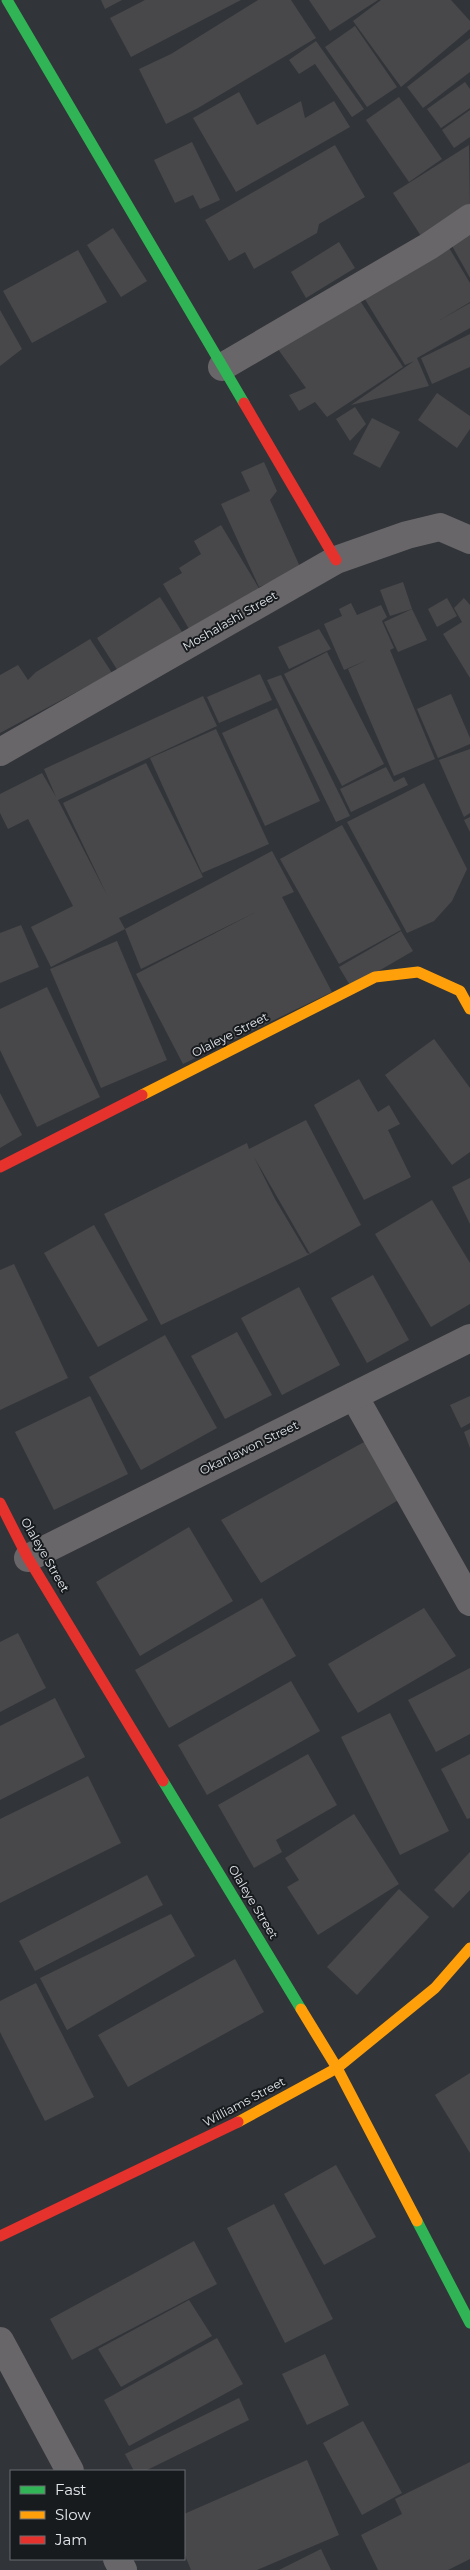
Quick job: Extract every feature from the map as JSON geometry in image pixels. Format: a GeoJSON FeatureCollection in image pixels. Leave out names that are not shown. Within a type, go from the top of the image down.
{"type":"FeatureCollection","features":[{"type":"Feature","properties":{"kind":"street"},"geometry":{"type":"LineString","coordinates":[[6,8],[336,560]]}},
{"type":"Feature","properties":{"kind":"street"},"geometry":{"type":"LineString","coordinates":[[222,367],[429,246],[470,218]]}},
{"type":"Feature","properties":{"kind":"street","name":"Moshalashi Street"},"geometry":{"type":"LineString","coordinates":[[0,752],[336,560],[407,535],[440,527],[470,540]]}},
{"type":"Feature","properties":{"kind":"street","name":"Olaleye Street"},"geometry":{"type":"LineString","coordinates":[[0,1167],[375,977],[418,972],[460,991],[470,1009]]}},
{"type":"Feature","properties":{"kind":"street","name":"Okanlawon Street"},"geometry":{"type":"LineString","coordinates":[[28,1558],[470,1338]]}},
{"type":"Feature","properties":{"kind":"street"},"geometry":{"type":"LineString","coordinates":[[354,1396],[470,1602]]}},
{"type":"Feature","properties":{"kind":"street","name":"Olaleye Street"},"geometry":{"type":"LineString","coordinates":[[0,1503],[28,1558],[337,2068],[470,2323]]}},
{"type":"Feature","properties":{"kind":"street","name":"Williams Street"},"geometry":{"type":"LineString","coordinates":[[0,2236],[250,2117],[337,2068],[435,1988],[470,1948]]}},
{"type":"Feature","properties":{"kind":"street"},"geometry":{"type":"LineString","coordinates":[[0,2341],[69,2470]]}},
{"type":"Feature","properties":{"kind":"building"},"geometry":{"type":"Polygon","coordinates":[[[101,0],[122,0],[105,9],[101,0]]]}},
{"type":"Feature","properties":{"kind":"building"},"geometry":{"type":"Polygon","coordinates":[[[145,0],[241,0],[131,57],[110,18],[145,0]]]}},
{"type":"Feature","properties":{"kind":"building"},"geometry":{"type":"Polygon","coordinates":[[[258,0],[291,0],[316,38],[198,108],[166,124],[139,69],[171,54],[258,0]]]}},
{"type":"Feature","properties":{"kind":"building"},"geometry":{"type":"Polygon","coordinates":[[[309,0],[378,0],[330,31],[309,0]]]}},
{"type":"Feature","properties":{"kind":"building"},"geometry":{"type":"Polygon","coordinates":[[[381,0],[451,0],[470,21],[470,29],[401,87],[353,21],[381,0]]]}},
{"type":"Feature","properties":{"kind":"building"},"geometry":{"type":"Polygon","coordinates":[[[355,26],[397,87],[367,107],[325,47],[355,26]]]}},
{"type":"Feature","properties":{"kind":"building"},"geometry":{"type":"Polygon","coordinates":[[[470,38],[470,72],[423,108],[407,87],[470,38]]]}},
{"type":"Feature","properties":{"kind":"building"},"geometry":{"type":"Polygon","coordinates":[[[316,41],[364,109],[352,117],[315,64],[299,74],[289,60],[316,41]]]}},
{"type":"Feature","properties":{"kind":"building"},"geometry":{"type":"Polygon","coordinates":[[[465,82],[470,89],[470,108],[441,128],[427,109],[465,82]]]}},
{"type":"Feature","properties":{"kind":"building"},"geometry":{"type":"Polygon","coordinates":[[[239,92],[257,125],[301,101],[305,118],[334,101],[350,127],[236,192],[193,118],[239,92]]]}},
{"type":"Feature","properties":{"kind":"building"},"geometry":{"type":"Polygon","coordinates":[[[399,97],[442,159],[409,182],[366,120],[399,97]]]}},
{"type":"Feature","properties":{"kind":"building"},"geometry":{"type":"Polygon","coordinates":[[[470,110],[470,137],[454,148],[442,130],[470,110]]]}},
{"type":"Feature","properties":{"kind":"building"},"geometry":{"type":"Polygon","coordinates":[[[192,142],[220,200],[200,209],[193,195],[175,203],[154,160],[192,142]]]}},
{"type":"Feature","properties":{"kind":"building"},"geometry":{"type":"Polygon","coordinates":[[[335,145],[365,197],[319,224],[317,233],[254,269],[245,252],[229,261],[205,220],[335,145]]]}},
{"type":"Feature","properties":{"kind":"building"},"geometry":{"type":"Polygon","coordinates":[[[469,145],[470,205],[421,236],[393,193],[469,145]]]}},
{"type":"Feature","properties":{"kind":"building"},"geometry":{"type":"Polygon","coordinates":[[[113,228],[147,281],[121,297],[87,245],[113,228]]]}},
{"type":"Feature","properties":{"kind":"building"},"geometry":{"type":"Polygon","coordinates":[[[470,234],[470,278],[451,244],[470,234]]]}},
{"type":"Feature","properties":{"kind":"building"},"geometry":{"type":"Polygon","coordinates":[[[339,242],[355,268],[306,298],[291,272],[339,242]]]}},
{"type":"Feature","properties":{"kind":"building"},"geometry":{"type":"Polygon","coordinates":[[[448,246],[470,283],[470,302],[440,320],[470,303],[470,328],[417,358],[429,386],[351,405],[414,361],[405,365],[363,296],[448,246]]]}},
{"type":"Feature","properties":{"kind":"building"},"geometry":{"type":"Polygon","coordinates":[[[78,250],[107,302],[32,343],[3,291],[78,250]]]}},
{"type":"Feature","properties":{"kind":"building"},"geometry":{"type":"Polygon","coordinates":[[[357,296],[403,367],[327,417],[315,402],[299,411],[289,395],[306,388],[275,345],[357,296]]]}},
{"type":"Feature","properties":{"kind":"building"},"geometry":{"type":"Polygon","coordinates":[[[0,310],[22,349],[0,366],[0,310]]]}},
{"type":"Feature","properties":{"kind":"building"},"geometry":{"type":"Polygon","coordinates":[[[470,334],[470,367],[432,384],[421,358],[470,334]]]}},
{"type":"Feature","properties":{"kind":"building"},"geometry":{"type":"Polygon","coordinates":[[[437,393],[470,416],[470,429],[457,448],[418,420],[437,393]]]}},
{"type":"Feature","properties":{"kind":"building"},"geometry":{"type":"Polygon","coordinates":[[[355,407],[366,424],[350,441],[336,419],[355,407]]]}},
{"type":"Feature","properties":{"kind":"building"},"geometry":{"type":"Polygon","coordinates":[[[372,418],[400,432],[380,468],[353,454],[372,418]]]}},
{"type":"Feature","properties":{"kind":"building"},"geometry":{"type":"Polygon","coordinates":[[[264,462],[277,491],[270,500],[301,569],[259,587],[221,504],[250,491],[241,472],[264,462]]]}},
{"type":"Feature","properties":{"kind":"building"},"geometry":{"type":"Polygon","coordinates":[[[221,525],[263,595],[193,636],[163,584],[182,573],[179,568],[201,554],[194,541],[221,525]]]}},
{"type":"Feature","properties":{"kind":"building"},"geometry":{"type":"Polygon","coordinates":[[[403,582],[412,609],[390,616],[380,590],[403,582]]]}},
{"type":"Feature","properties":{"kind":"building"},"geometry":{"type":"Polygon","coordinates":[[[160,597],[184,635],[118,671],[97,638],[160,597]]]}},
{"type":"Feature","properties":{"kind":"building"},"geometry":{"type":"Polygon","coordinates":[[[447,598],[457,616],[437,627],[428,609],[447,598]]]}},
{"type":"Feature","properties":{"kind":"building"},"geometry":{"type":"Polygon","coordinates":[[[464,598],[470,605],[470,678],[443,634],[462,622],[454,608],[464,598]]]}},
{"type":"Feature","properties":{"kind":"building"},"geometry":{"type":"Polygon","coordinates":[[[351,603],[357,615],[381,605],[387,617],[382,621],[394,648],[390,650],[435,759],[394,776],[348,669],[367,660],[344,670],[324,624],[342,616],[339,609],[351,603]]]}},
{"type":"Feature","properties":{"kind":"building"},"geometry":{"type":"Polygon","coordinates":[[[412,609],[427,640],[398,652],[384,622],[412,609]]]}},
{"type":"Feature","properties":{"kind":"building"},"geometry":{"type":"Polygon","coordinates":[[[319,629],[331,649],[289,669],[278,647],[319,629]]]}},
{"type":"Feature","properties":{"kind":"building"},"geometry":{"type":"Polygon","coordinates":[[[90,639],[112,673],[0,733],[0,675],[18,665],[28,680],[36,672],[90,639]]]}},
{"type":"Feature","properties":{"kind":"building"},"geometry":{"type":"Polygon","coordinates":[[[327,652],[384,764],[342,786],[284,674],[327,652]]]}},
{"type":"Feature","properties":{"kind":"building"},"geometry":{"type":"Polygon","coordinates":[[[260,674],[272,700],[219,723],[207,697],[260,674]]]}},
{"type":"Feature","properties":{"kind":"building"},"geometry":{"type":"Polygon","coordinates":[[[281,675],[350,816],[336,822],[267,680],[281,675]]]}},
{"type":"Feature","properties":{"kind":"building"},"geometry":{"type":"Polygon","coordinates":[[[451,694],[470,738],[470,744],[438,758],[417,709],[451,694]]]}},
{"type":"Feature","properties":{"kind":"building"},"geometry":{"type":"Polygon","coordinates":[[[203,696],[217,726],[58,800],[107,895],[63,803],[146,763],[203,877],[119,918],[125,929],[51,967],[31,927],[73,906],[28,819],[8,829],[0,813],[0,794],[42,773],[56,797],[44,769],[203,696]]]}},
{"type":"Feature","properties":{"kind":"building"},"geometry":{"type":"Polygon","coordinates":[[[277,708],[320,801],[265,826],[222,733],[277,708]]]}},
{"type":"Feature","properties":{"kind":"building"},"geometry":{"type":"Polygon","coordinates":[[[216,729],[269,844],[202,873],[150,758],[216,729]]]}},
{"type":"Feature","properties":{"kind":"building"},"geometry":{"type":"Polygon","coordinates":[[[470,749],[470,813],[464,817],[439,760],[470,749]]]}},
{"type":"Feature","properties":{"kind":"building"},"geometry":{"type":"Polygon","coordinates":[[[386,767],[394,782],[404,777],[408,785],[351,812],[340,789],[386,767]]]}},
{"type":"Feature","properties":{"kind":"building"},"geometry":{"type":"Polygon","coordinates":[[[424,783],[467,869],[452,901],[434,921],[407,933],[347,822],[424,783]]]}},
{"type":"Feature","properties":{"kind":"building"},"geometry":{"type":"Polygon","coordinates":[[[470,817],[470,832],[464,820],[470,817]]]}},
{"type":"Feature","properties":{"kind":"building"},"geometry":{"type":"Polygon","coordinates":[[[342,825],[401,930],[339,964],[280,859],[342,825]]]}},
{"type":"Feature","properties":{"kind":"building"},"geometry":{"type":"Polygon","coordinates":[[[272,851],[294,892],[282,897],[332,992],[183,1064],[136,974],[258,911],[141,969],[125,929],[272,851]]]}},
{"type":"Feature","properties":{"kind":"building"},"geometry":{"type":"Polygon","coordinates":[[[21,925],[39,967],[0,983],[0,933],[21,925]]]}},
{"type":"Feature","properties":{"kind":"building"},"geometry":{"type":"Polygon","coordinates":[[[401,931],[413,951],[351,987],[339,967],[401,931]]]}},
{"type":"Feature","properties":{"kind":"building"},"geometry":{"type":"Polygon","coordinates":[[[117,941],[167,1060],[101,1088],[50,969],[117,941]]]}},
{"type":"Feature","properties":{"kind":"building"},"geometry":{"type":"Polygon","coordinates":[[[47,987],[100,1097],[37,1127],[0,1050],[0,1009],[47,987]]]}},
{"type":"Feature","properties":{"kind":"building"},"geometry":{"type":"Polygon","coordinates":[[[434,1039],[470,1088],[470,1152],[452,1165],[385,1075],[434,1039]]]}},
{"type":"Feature","properties":{"kind":"building"},"geometry":{"type":"Polygon","coordinates":[[[359,1079],[378,1112],[389,1105],[400,1124],[388,1130],[411,1177],[364,1200],[314,1105],[359,1079]]]}},
{"type":"Feature","properties":{"kind":"building"},"geometry":{"type":"Polygon","coordinates":[[[0,1093],[22,1135],[0,1148],[0,1093]]]}},
{"type":"Feature","properties":{"kind":"building"},"geometry":{"type":"Polygon","coordinates":[[[306,1120],[361,1225],[310,1254],[161,1325],[104,1214],[247,1143],[249,1149],[306,1120]],[[254,1157],[275,1199],[307,1253],[310,1254],[254,1157]]]}},
{"type":"Feature","properties":{"kind":"building"},"geometry":{"type":"Polygon","coordinates":[[[470,1178],[470,1224],[452,1187],[470,1178]]]}},
{"type":"Feature","properties":{"kind":"building"},"geometry":{"type":"Polygon","coordinates":[[[432,1200],[470,1263],[470,1304],[431,1327],[375,1234],[432,1200]]]}},
{"type":"Feature","properties":{"kind":"building"},"geometry":{"type":"Polygon","coordinates":[[[94,1225],[148,1320],[98,1347],[44,1253],[94,1225]]]}},
{"type":"Feature","properties":{"kind":"building"},"geometry":{"type":"Polygon","coordinates":[[[14,1264],[68,1378],[0,1410],[0,1270],[14,1264]]]}},
{"type":"Feature","properties":{"kind":"building"},"geometry":{"type":"Polygon","coordinates":[[[373,1275],[409,1340],[367,1363],[331,1298],[373,1275]]]}},
{"type":"Feature","properties":{"kind":"building"},"geometry":{"type":"Polygon","coordinates":[[[299,1287],[340,1365],[282,1395],[241,1318],[299,1287]]]}},
{"type":"Feature","properties":{"kind":"building"},"geometry":{"type":"Polygon","coordinates":[[[237,1332],[272,1395],[225,1419],[191,1356],[237,1332]]]}},
{"type":"Feature","properties":{"kind":"building"},"geometry":{"type":"Polygon","coordinates":[[[165,1335],[217,1428],[141,1470],[89,1377],[165,1335]]]}},
{"type":"Feature","properties":{"kind":"building"},"geometry":{"type":"Polygon","coordinates":[[[90,1396],[128,1474],[54,1510],[15,1432],[90,1396]]]}},
{"type":"Feature","properties":{"kind":"building"},"geometry":{"type":"Polygon","coordinates":[[[470,1396],[470,1423],[461,1428],[450,1405],[470,1396]]]}},
{"type":"Feature","properties":{"kind":"building"},"geometry":{"type":"Polygon","coordinates":[[[470,1429],[470,1448],[464,1432],[470,1429]]]}},
{"type":"Feature","properties":{"kind":"building"},"geometry":{"type":"Polygon","coordinates":[[[366,1441],[400,1499],[261,1583],[221,1520],[366,1441]]]}},
{"type":"Feature","properties":{"kind":"building"},"geometry":{"type":"Polygon","coordinates":[[[189,1527],[233,1601],[140,1656],[96,1582],[189,1527]]]}},
{"type":"Feature","properties":{"kind":"building"},"geometry":{"type":"Polygon","coordinates":[[[262,1598],[296,1656],[169,1728],[135,1670],[262,1598]]]}},
{"type":"Feature","properties":{"kind":"building"},"geometry":{"type":"Polygon","coordinates":[[[424,1608],[456,1656],[358,1713],[328,1664],[424,1608]]]}},
{"type":"Feature","properties":{"kind":"building"},"geometry":{"type":"Polygon","coordinates":[[[18,1633],[46,1688],[0,1712],[0,1642],[18,1633]]]}},
{"type":"Feature","properties":{"kind":"building"},"geometry":{"type":"Polygon","coordinates":[[[470,1668],[470,1734],[436,1752],[408,1700],[470,1668]]]}},
{"type":"Feature","properties":{"kind":"building"},"geometry":{"type":"Polygon","coordinates":[[[291,1681],[320,1731],[207,1795],[178,1745],[291,1681]]]}},
{"type":"Feature","properties":{"kind":"building"},"geometry":{"type":"Polygon","coordinates":[[[55,1698],[85,1757],[0,1800],[0,1726],[55,1698]]]}},
{"type":"Feature","properties":{"kind":"building"},"geometry":{"type":"Polygon","coordinates":[[[390,1713],[449,1831],[400,1855],[341,1737],[390,1713]]]}},
{"type":"Feature","properties":{"kind":"building"},"geometry":{"type":"Polygon","coordinates":[[[308,1754],[337,1805],[276,1840],[282,1852],[254,1868],[218,1805],[308,1754]]]}},
{"type":"Feature","properties":{"kind":"building"},"geometry":{"type":"Polygon","coordinates":[[[470,1754],[470,1818],[467,1819],[441,1769],[470,1754]]]}},
{"type":"Feature","properties":{"kind":"building"},"geometry":{"type":"Polygon","coordinates":[[[88,1776],[121,1843],[0,1903],[0,1819],[88,1776]]]}},
{"type":"Feature","properties":{"kind":"building"},"geometry":{"type":"Polygon","coordinates":[[[354,1814],[399,1884],[318,1935],[287,1887],[299,1880],[285,1858],[354,1814]]]}},
{"type":"Feature","properties":{"kind":"building"},"geometry":{"type":"Polygon","coordinates":[[[470,1852],[470,1890],[453,1908],[434,1890],[470,1852]]]}},
{"type":"Feature","properties":{"kind":"building"},"geometry":{"type":"Polygon","coordinates":[[[147,1875],[163,1905],[35,1971],[19,1941],[147,1875]]]}},
{"type":"Feature","properties":{"kind":"building"},"geometry":{"type":"Polygon","coordinates":[[[399,1889],[429,1917],[357,1995],[327,1967],[399,1889]]]}},
{"type":"Feature","properties":{"kind":"building"},"geometry":{"type":"Polygon","coordinates":[[[171,1914],[195,1956],[67,2030],[40,1978],[171,1914]]]}},
{"type":"Feature","properties":{"kind":"building"},"geometry":{"type":"Polygon","coordinates":[[[235,1959],[264,2012],[128,2087],[98,2035],[235,1959]]]}},
{"type":"Feature","properties":{"kind":"building"},"geometry":{"type":"Polygon","coordinates":[[[36,1983],[94,2097],[45,2121],[0,2032],[0,2001],[36,1983]]]}},
{"type":"Feature","properties":{"kind":"building"},"geometry":{"type":"Polygon","coordinates":[[[470,2073],[470,2153],[435,2095],[470,2073]]]}},
{"type":"Feature","properties":{"kind":"building"},"geometry":{"type":"Polygon","coordinates":[[[336,2165],[376,2237],[324,2265],[284,2194],[336,2165]]]}},
{"type":"Feature","properties":{"kind":"building"},"geometry":{"type":"Polygon","coordinates":[[[274,2204],[333,2319],[285,2343],[227,2228],[274,2204]]]}},
{"type":"Feature","properties":{"kind":"building"},"geometry":{"type":"Polygon","coordinates":[[[194,2241],[217,2284],[72,2360],[50,2319],[194,2241]]]}},
{"type":"Feature","properties":{"kind":"building"},"geometry":{"type":"Polygon","coordinates":[[[189,2300],[212,2336],[121,2387],[98,2349],[189,2300]]]}},
{"type":"Feature","properties":{"kind":"building"},"geometry":{"type":"Polygon","coordinates":[[[217,2338],[243,2384],[129,2446],[104,2400],[217,2338]]]}},
{"type":"Feature","properties":{"kind":"building"},"geometry":{"type":"Polygon","coordinates":[[[325,2354],[349,2405],[307,2425],[282,2374],[325,2354]]]}},
{"type":"Feature","properties":{"kind":"building"},"geometry":{"type":"Polygon","coordinates":[[[239,2398],[249,2420],[147,2470],[133,2470],[125,2454],[239,2398]]]}},
{"type":"Feature","properties":{"kind":"building"},"geometry":{"type":"Polygon","coordinates":[[[363,2421],[402,2493],[362,2515],[323,2443],[363,2421]]]}},
{"type":"Feature","properties":{"kind":"building"},"geometry":{"type":"Polygon","coordinates":[[[307,2460],[339,2535],[257,2570],[191,2570],[185,2555],[185,2514],[307,2460]]]}},
{"type":"Feature","properties":{"kind":"building"},"geometry":{"type":"Polygon","coordinates":[[[470,2462],[470,2559],[448,2570],[378,2570],[361,2535],[402,2514],[395,2499],[470,2462]]]}},
{"type":"Feature","properties":{"kind":"building"},"geometry":{"type":"Polygon","coordinates":[[[321,2549],[331,2570],[279,2570],[321,2549]]]}},
{"type":"Feature","properties":{"kind":"traffic: fast"},"geometry":{"type":"LineString","coordinates":[[7,0],[244,403]]}},
{"type":"Feature","properties":{"kind":"traffic: fast"},"geometry":{"type":"LineString","coordinates":[[163,1781],[301,2009]]}},
{"type":"Feature","properties":{"kind":"traffic: fast"},"geometry":{"type":"LineString","coordinates":[[417,2221],[470,2323]]}},
{"type":"Feature","properties":{"kind":"traffic: slow"},"geometry":{"type":"LineString","coordinates":[[142,1095],[375,977],[418,972],[460,991],[470,1009]]}},
{"type":"Feature","properties":{"kind":"traffic: slow"},"geometry":{"type":"LineString","coordinates":[[238,2122],[337,2068],[435,1988],[470,1948]]}},
{"type":"Feature","properties":{"kind":"traffic: slow"},"geometry":{"type":"LineString","coordinates":[[301,2009],[337,2068],[417,2221]]}},
{"type":"Feature","properties":{"kind":"traffic: jam"},"geometry":{"type":"LineString","coordinates":[[244,403],[336,560]]}},
{"type":"Feature","properties":{"kind":"traffic: jam"},"geometry":{"type":"LineString","coordinates":[[0,1167],[142,1095]]}},
{"type":"Feature","properties":{"kind":"traffic: jam"},"geometry":{"type":"LineString","coordinates":[[0,1503],[28,1558],[163,1781]]}},
{"type":"Feature","properties":{"kind":"traffic: jam"},"geometry":{"type":"LineString","coordinates":[[0,2236],[238,2122]]}}]}
